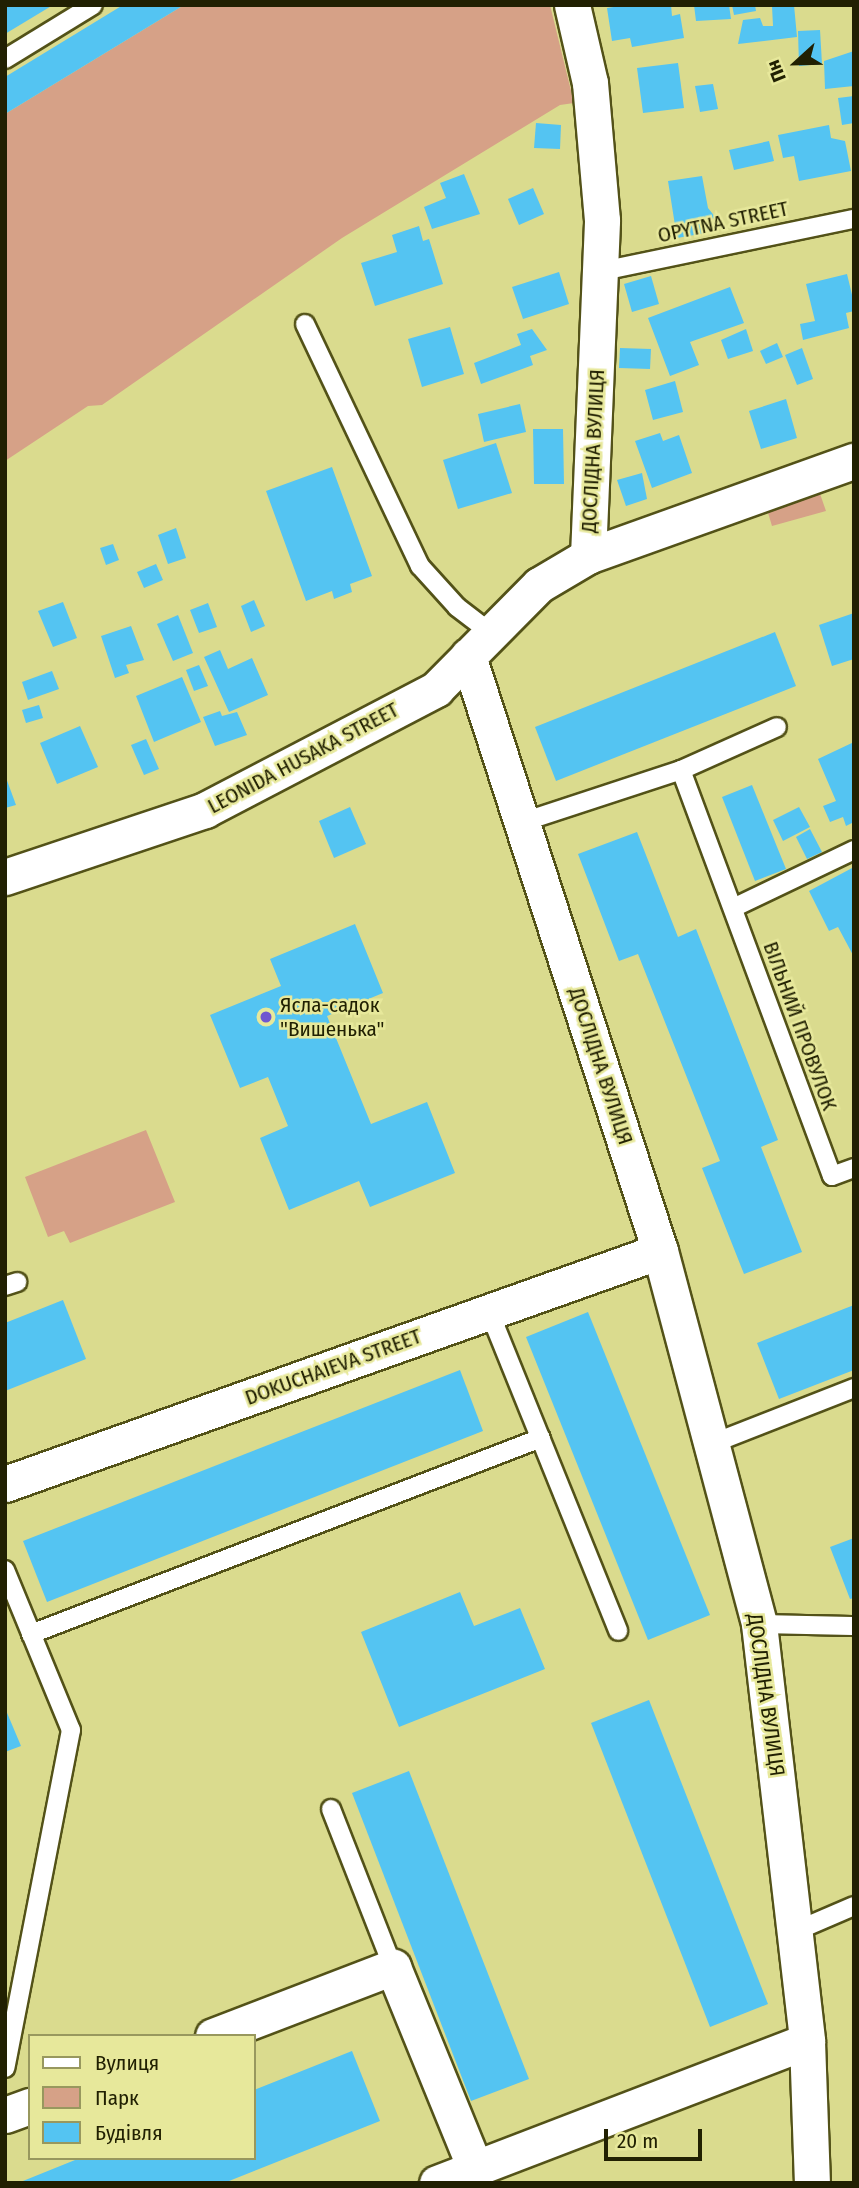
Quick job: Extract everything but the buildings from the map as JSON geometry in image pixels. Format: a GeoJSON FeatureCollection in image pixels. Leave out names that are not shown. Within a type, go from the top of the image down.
{"type":"FeatureCollection","features":[{"type":"Feature","properties":{"kind":"street","name":"ДОСЛІДНА ВУЛИЦЯ"},"geometry":{"type":"LineString","coordinates":[[572,5],[599,163],[603,271],[588,556],[539,584],[480,644],[523,822],[660,1251],[759,1624],[807,2041],[812,2183]]}},
{"type":"Feature","properties":{"kind":"street"},"geometry":{"type":"LineString","coordinates":[[588,556],[854,461]]}},
{"type":"Feature","properties":{"kind":"street","name":"LEONIDA HUSAKA STREET"},"geometry":{"type":"LineString","coordinates":[[5,877],[227,800],[436,689],[480,644]]}},
{"type":"Feature","properties":{"kind":"street","name":"DOKUCHAIEVA STREET"},"geometry":{"type":"LineString","coordinates":[[5,1484],[660,1251]]}},
{"type":"Feature","properties":{"kind":"street"},"geometry":{"type":"LineString","coordinates":[[218,2034],[393,1967],[475,2168]]}},
{"type":"Feature","properties":{"kind":"street"},"geometry":{"type":"LineString","coordinates":[[437,2183],[807,2041]]}},
{"type":"Feature","properties":{"kind":"street"},"geometry":{"type":"LineString","coordinates":[[5,2115],[28,2107]]}},
{"type":"Feature","properties":{"kind":"lane"},"geometry":{"type":"LineString","coordinates":[[5,59],[93,5]]}},
{"type":"Feature","properties":{"kind":"lane","name":"OPYTNA STREET"},"geometry":{"type":"LineString","coordinates":[[603,271],[854,219]]}},
{"type":"Feature","properties":{"kind":"lane"},"geometry":{"type":"LineString","coordinates":[[306,324],[413,555],[457,607],[480,644]]}},
{"type":"Feature","properties":{"kind":"lane"},"geometry":{"type":"LineString","coordinates":[[523,822],[681,770],[777,727]]}},
{"type":"Feature","properties":{"kind":"lane","name":"ВІЛЬНИЙ ПРОВУЛОК"},"geometry":{"type":"LineString","coordinates":[[681,770],[832,1176],[854,1168]]}},
{"type":"Feature","properties":{"kind":"lane"},"geometry":{"type":"LineString","coordinates":[[733,908],[854,850]]}},
{"type":"Feature","properties":{"kind":"lane"},"geometry":{"type":"LineString","coordinates":[[489,1311],[618,1631]]}},
{"type":"Feature","properties":{"kind":"lane"},"geometry":{"type":"LineString","coordinates":[[711,1444],[854,1388]]}},
{"type":"Feature","properties":{"kind":"lane"},"geometry":{"type":"LineString","coordinates":[[32,1634],[541,1438]]}},
{"type":"Feature","properties":{"kind":"lane"},"geometry":{"type":"LineString","coordinates":[[5,1570],[71,1730],[5,2067]]}},
{"type":"Feature","properties":{"kind":"lane"},"geometry":{"type":"LineString","coordinates":[[759,1624],[854,1626]]}},
{"type":"Feature","properties":{"kind":"lane"},"geometry":{"type":"LineString","coordinates":[[331,1809],[393,1967]]}},
{"type":"Feature","properties":{"kind":"lane"},"geometry":{"type":"LineString","coordinates":[[796,1931],[854,1906]]}},
{"type":"Feature","properties":{"kind":"green space"},"geometry":{"type":"Polygon","coordinates":[[[184,5],[550,5],[574,103],[560,105],[342,238],[102,405],[88,406],[5,461],[5,114],[184,5]]]}},
{"type":"Feature","properties":{"kind":"green space"},"geometry":{"type":"Polygon","coordinates":[[[818,488],[826,511],[772,526],[766,506],[818,488]]]}},
{"type":"Feature","properties":{"kind":"green space"},"geometry":{"type":"Polygon","coordinates":[[[146,1130],[175,1202],[70,1243],[64,1231],[48,1237],[25,1177],[146,1130]]]}},
{"type":"Feature","properties":{"kind":"place","name":"Ясла-садок \"Вишенька\""},"geometry":{"type":"Point","coordinates":[266,1017]}}]}
